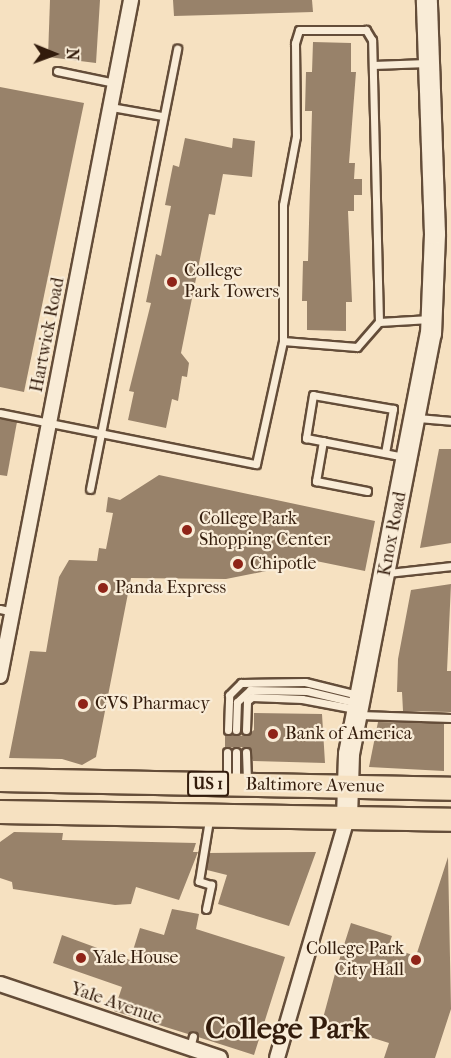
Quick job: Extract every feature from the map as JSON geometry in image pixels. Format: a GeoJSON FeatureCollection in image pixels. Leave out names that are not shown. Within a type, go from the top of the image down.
{"type":"FeatureCollection","features":[{"type":"Feature","properties":{"kind":"main road","name":"Baltimore Avenue"},"geometry":{"type":"LineString","coordinates":[[0,780],[451,789]]}},
{"type":"Feature","properties":{"kind":"main road","name":"Baltimore Avenue"},"geometry":{"type":"LineString","coordinates":[[0,812],[451,820]]}},
{"type":"Feature","properties":{"kind":"street","name":"Hartwick Road"},"geometry":{"type":"LineString","coordinates":[[0,676],[6,610],[50,421],[131,0]]}},
{"type":"Feature","properties":{"kind":"street","name":"Knox Road"},"geometry":{"type":"LineString","coordinates":[[277,1058],[347,818],[347,788],[359,706],[416,418],[432,319],[435,234],[427,0]]}},
{"type":"Feature","properties":{"kind":"street","name":"Yale Avenue"},"geometry":{"type":"LineString","coordinates":[[0,984],[192,1042],[220,1058]]}},
{"type":"Feature","properties":{"kind":"lane"},"geometry":{"type":"LineString","coordinates":[[0,413],[50,421],[103,434],[256,464],[283,341],[283,205],[296,136],[295,43],[299,30],[366,30],[373,65],[379,322],[357,347],[283,341]]}},
{"type":"Feature","properties":{"kind":"lane"},"geometry":{"type":"LineString","coordinates":[[90,489],[103,434],[162,116],[177,48]]}},
{"type":"Feature","properties":{"kind":"lane"},"geometry":{"type":"LineString","coordinates":[[373,65],[429,62]]}},
{"type":"Feature","properties":{"kind":"lane"},"geometry":{"type":"LineString","coordinates":[[57,71],[115,84]]}},
{"type":"Feature","properties":{"kind":"lane"},"geometry":{"type":"LineString","coordinates":[[111,107],[162,116]]}},
{"type":"Feature","properties":{"kind":"lane"},"geometry":{"type":"LineString","coordinates":[[379,322],[432,319]]}},
{"type":"Feature","properties":{"kind":"lane"},"geometry":{"type":"LineString","coordinates":[[385,453],[393,409],[313,395],[306,438],[408,458]]}},
{"type":"Feature","properties":{"kind":"lane"},"geometry":{"type":"LineString","coordinates":[[416,418],[451,421]]}},
{"type":"Feature","properties":{"kind":"lane"},"geometry":{"type":"LineString","coordinates":[[323,441],[316,481],[367,491]]}},
{"type":"Feature","properties":{"kind":"lane"},"geometry":{"type":"LineString","coordinates":[[385,574],[451,567]]}},
{"type":"Feature","properties":{"kind":"lane"},"geometry":{"type":"LineString","coordinates":[[232,730],[229,694],[251,680],[305,682],[359,706]]}},
{"type":"Feature","properties":{"kind":"lane"},"geometry":{"type":"LineString","coordinates":[[246,730],[247,702],[252,698],[302,699],[451,718]]}},
{"type":"Feature","properties":{"kind":"lane"},"geometry":{"type":"LineString","coordinates":[[227,752],[236,785]]}},
{"type":"Feature","properties":{"kind":"lane"},"geometry":{"type":"LineString","coordinates":[[236,752],[236,785]]}},
{"type":"Feature","properties":{"kind":"lane"},"geometry":{"type":"LineString","coordinates":[[236,785],[246,752]]}},
{"type":"Feature","properties":{"kind":"lane"},"geometry":{"type":"LineString","coordinates":[[206,909],[211,885],[199,881],[209,816]]}},
{"type":"Feature","properties":{"kind":"building"},"geometry":{"type":"Polygon","coordinates":[[[50,0],[100,0],[96,63],[48,57],[50,0]]]}},
{"type":"Feature","properties":{"kind":"building"},"geometry":{"type":"Polygon","coordinates":[[[173,0],[312,0],[313,12],[174,16],[173,0]]]}},
{"type":"Feature","properties":{"kind":"building","name":"College Park Towers"},"geometry":{"type":"Polygon","coordinates":[[[313,42],[351,43],[351,72],[356,72],[349,163],[355,163],[354,179],[362,179],[362,195],[354,195],[354,211],[348,211],[352,302],[346,302],[346,331],[307,330],[307,301],[302,301],[303,261],[308,261],[312,111],[305,111],[306,72],[312,72],[313,42]]]}},
{"type":"Feature","properties":{"kind":"building"},"geometry":{"type":"Polygon","coordinates":[[[0,87],[84,103],[24,392],[0,387],[0,87]]]}},
{"type":"Feature","properties":{"kind":"building","name":"College Park Towers"},"geometry":{"type":"Polygon","coordinates":[[[185,138],[232,148],[233,138],[255,141],[252,177],[223,174],[215,215],[209,214],[181,353],[189,363],[187,377],[182,376],[178,401],[172,399],[166,428],[128,420],[134,392],[129,391],[151,303],[146,302],[156,254],[161,256],[171,206],[165,205],[173,165],[179,167],[185,138]]]}},
{"type":"Feature","properties":{"kind":"building"},"geometry":{"type":"Polygon","coordinates":[[[0,419],[17,422],[7,476],[0,475],[0,419]]]}},
{"type":"Feature","properties":{"kind":"building"},"geometry":{"type":"Polygon","coordinates":[[[439,449],[451,449],[451,543],[420,548],[439,449]]]}},
{"type":"Feature","properties":{"kind":"building"},"geometry":{"type":"Polygon","coordinates":[[[159,475],[375,521],[365,571],[316,561],[226,579],[131,578],[96,757],[82,765],[62,759],[9,758],[30,651],[46,652],[59,577],[69,560],[97,561],[99,548],[106,549],[113,513],[106,512],[108,497],[120,500],[159,475]]]}},
{"type":"Feature","properties":{"kind":"building"},"geometry":{"type":"Polygon","coordinates":[[[451,584],[447,671],[451,671],[451,712],[403,711],[402,692],[397,692],[398,659],[411,590],[451,584]]]}},
{"type":"Feature","properties":{"kind":"building","name":"Bank of America"},"geometry":{"type":"Polygon","coordinates":[[[254,713],[322,714],[325,763],[253,761],[248,747],[225,747],[225,735],[246,736],[254,730],[254,713]]]}},
{"type":"Feature","properties":{"kind":"building"},"geometry":{"type":"Polygon","coordinates":[[[378,722],[444,723],[444,771],[369,767],[378,722]]]}},
{"type":"Feature","properties":{"kind":"building"},"geometry":{"type":"Polygon","coordinates":[[[14,832],[63,833],[62,840],[196,843],[193,852],[198,852],[179,900],[136,887],[131,904],[115,905],[13,889],[12,882],[0,878],[0,842],[14,832]]]}},
{"type":"Feature","properties":{"kind":"building"},"geometry":{"type":"Polygon","coordinates":[[[316,852],[289,926],[218,904],[227,875],[207,870],[209,853],[316,852]]]}},
{"type":"Feature","properties":{"kind":"building","name":"College Park City Hall"},"geometry":{"type":"Polygon","coordinates":[[[448,857],[451,1009],[435,1058],[384,1058],[389,1043],[322,1022],[336,970],[351,923],[392,936],[388,947],[416,956],[448,857]]]}},
{"type":"Feature","properties":{"kind":"building"},"geometry":{"type":"Polygon","coordinates":[[[172,909],[199,914],[196,929],[285,957],[254,1055],[198,1037],[195,1031],[188,1034],[114,1011],[122,987],[53,963],[62,935],[130,960],[140,928],[164,935],[172,909]]]}},
{"type":"Feature","properties":{"kind":"place","name":"College Park Towers"},"geometry":{"type":"Point","coordinates":[172,282]}},
{"type":"Feature","properties":{"kind":"place","name":"College Park Shopping Center"},"geometry":{"type":"Point","coordinates":[187,530]}},
{"type":"Feature","properties":{"kind":"place","name":"Chipotle"},"geometry":{"type":"Point","coordinates":[238,564]}},
{"type":"Feature","properties":{"kind":"place","name":"Panda Express"},"geometry":{"type":"Point","coordinates":[103,588]}},
{"type":"Feature","properties":{"kind":"place","name":"CVS Pharmacy"},"geometry":{"type":"Point","coordinates":[83,704]}},
{"type":"Feature","properties":{"kind":"place","name":"Bank of America"},"geometry":{"type":"Point","coordinates":[273,734]}},
{"type":"Feature","properties":{"kind":"place","name":"Yale House"},"geometry":{"type":"Point","coordinates":[81,958]}},
{"type":"Feature","properties":{"kind":"place","name":"College Park City Hall"},"geometry":{"type":"Point","coordinates":[416,960]}},
{"type":"Feature","properties":{"kind":"district","name":"College Park"},"geometry":{"type":"Point","coordinates":[287,1029]}}]}
